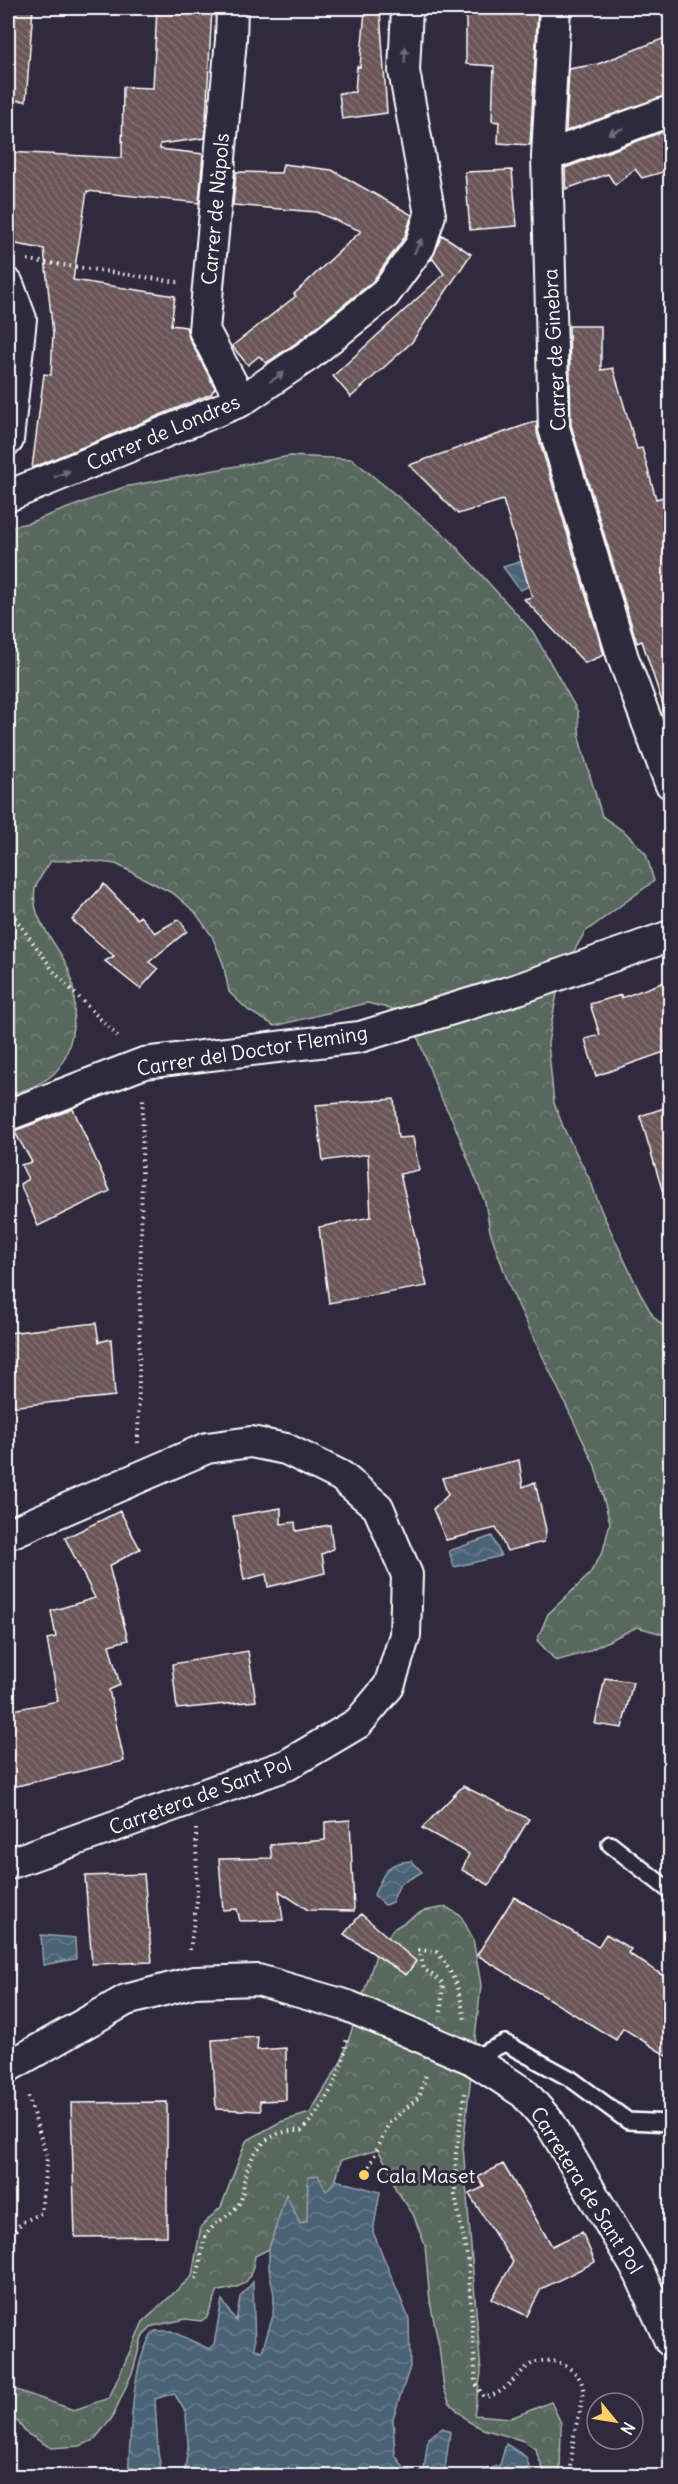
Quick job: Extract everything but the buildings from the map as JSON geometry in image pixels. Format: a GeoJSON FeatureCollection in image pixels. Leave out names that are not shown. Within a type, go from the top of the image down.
{"type":"FeatureCollection","features":[{"type":"Feature","properties":{"kind":"street","name":"Carrer de Nàpols"},"geometry":{"type":"LineString","coordinates":[[231,8],[231,40],[204,330],[241,401]]}},
{"type":"Feature","properties":{"kind":"street","name":"Carrer de Londres"},"geometry":{"type":"LineString","coordinates":[[8,496],[241,401],[309,355],[385,294],[420,246],[430,215],[404,71],[407,8]]}},
{"type":"Feature","properties":{"kind":"street","name":"Carrer de Ginebra"},"geometry":{"type":"LineString","coordinates":[[555,8],[548,156],[554,428],[622,658],[670,783]]}},
{"type":"Feature","properties":{"kind":"street"},"geometry":{"type":"LineString","coordinates":[[548,156],[670,111]]}},
{"type":"Feature","properties":{"kind":"street"},"geometry":{"type":"LineString","coordinates":[[8,440],[21,319],[13,271]]}},
{"type":"Feature","properties":{"kind":"street","name":"Carrer del Doctor Fleming"},"geometry":{"type":"LineString","coordinates":[[8,1116],[144,1063],[360,1037],[518,989],[670,936]]}},
{"type":"Feature","properties":{"kind":"street","name":"Carretera de Sant Pol"},"geometry":{"type":"LineString","coordinates":[[8,1534],[207,1448],[251,1442],[286,1449],[341,1476],[378,1507],[406,1575],[405,1635],[389,1686],[358,1723],[287,1765],[8,1864]]}},
{"type":"Feature","properties":{"kind":"street","name":"Carretera de Sant Pol"},"geometry":{"type":"LineString","coordinates":[[16,2076],[126,2000],[194,1982],[258,1980],[348,2006],[470,2072],[524,2093],[550,2123],[640,2274],[670,2342]]}},
{"type":"Feature","properties":{"kind":"lane"},"geometry":{"type":"LineString","coordinates":[[610,1844],[670,1891]]}},
{"type":"Feature","properties":{"kind":"lane"},"geometry":{"type":"LineString","coordinates":[[470,2072],[505,2043],[571,2079],[628,2121],[670,2123]]}},
{"type":"Feature","properties":{"kind":"path"},"geometry":{"type":"LineString","coordinates":[[13,271],[208,286]]}},
{"type":"Feature","properties":{"kind":"path"},"geometry":{"type":"LineString","coordinates":[[8,908],[55,973],[144,1063],[137,1479]]}},
{"type":"Feature","properties":{"kind":"path"},"geometry":{"type":"LineString","coordinates":[[194,1799],[198,1849],[197,1900],[190,1956],[194,1982]]}},
{"type":"Feature","properties":{"kind":"path"},"geometry":{"type":"LineString","coordinates":[[418,1950],[436,1952],[451,1970],[460,1994],[470,2072],[456,2153],[455,2195],[468,2261],[476,2384],[484,2397],[495,2396],[534,2362],[555,2360],[573,2369],[583,2382],[584,2400],[574,2432],[570,2476]]}},
{"type":"Feature","properties":{"kind":"path"},"geometry":{"type":"LineString","coordinates":[[196,2279],[206,2236],[240,2201],[245,2175],[255,2152],[270,2137],[286,2130],[301,2131],[313,2119],[329,2092],[346,2052]]}},
{"type":"Feature","properties":{"kind":"path"},"geometry":{"type":"LineString","coordinates":[[367,2172],[389,2123],[419,2097],[428,2069]]}},
{"type":"Feature","properties":{"kind":"path"},"geometry":{"type":"LineString","coordinates":[[8,2240],[21,2223],[41,2212],[47,2157],[16,2076]]}},
{"type":"Feature","properties":{"kind":"path"},"geometry":{"type":"LineString","coordinates":[[8,2268],[8,2277]]}},
{"type":"Feature","properties":{"kind":"green space"},"geometry":{"type":"Polygon","coordinates":[[[290,456],[352,459],[448,538],[533,632],[578,712],[580,742],[602,816],[626,833],[646,854],[654,881],[585,932],[569,960],[558,987],[548,1043],[554,1103],[564,1129],[591,1182],[601,1210],[639,1291],[653,1316],[670,1333],[670,1636],[637,1627],[584,1653],[556,1661],[537,1640],[548,1614],[589,1575],[603,1551],[610,1523],[595,1466],[510,1288],[490,1231],[485,1202],[453,1121],[438,1092],[417,1035],[396,1010],[367,1003],[275,1026],[249,1011],[229,992],[223,963],[212,936],[195,912],[174,894],[116,864],[83,860],[51,861],[36,885],[36,911],[63,958],[72,980],[73,1026],[70,1041],[59,1068],[40,1083],[8,1095],[8,527],[28,523],[124,487],[290,456]]]}},
{"type":"Feature","properties":{"kind":"green space"},"geometry":{"type":"Polygon","coordinates":[[[446,1907],[461,1916],[473,1939],[481,1985],[463,2146],[481,2373],[474,2415],[511,2418],[551,2402],[561,2423],[560,2476],[546,2476],[535,2449],[524,2441],[483,2429],[469,2422],[449,2402],[444,2389],[439,2346],[430,2302],[425,2245],[413,2214],[395,2188],[390,2170],[378,2150],[341,2160],[336,2180],[307,2221],[300,2224],[286,2195],[269,2249],[255,2256],[249,2278],[241,2286],[218,2291],[207,2317],[201,2321],[186,2319],[153,2326],[142,2337],[133,2371],[112,2418],[94,2440],[80,2446],[51,2448],[26,2433],[8,2414],[8,2387],[74,2410],[109,2398],[143,2322],[192,2276],[201,2226],[221,2207],[246,2141],[280,2122],[310,2113],[342,2060],[376,1955],[393,1929],[423,1911],[446,1907]]]}},
{"type":"Feature","properties":{"kind":"water"},"geometry":{"type":"Polygon","coordinates":[[[539,556],[545,579],[520,590],[503,567],[539,556]]]}},
{"type":"Feature","properties":{"kind":"water"},"geometry":{"type":"Polygon","coordinates":[[[492,1536],[501,1556],[454,1567],[449,1551],[492,1536]]]}},
{"type":"Feature","properties":{"kind":"water"},"geometry":{"type":"Polygon","coordinates":[[[412,1861],[422,1872],[400,1884],[392,1902],[385,1905],[374,1895],[384,1874],[391,1866],[412,1861]]]}},
{"type":"Feature","properties":{"kind":"water"},"geometry":{"type":"Polygon","coordinates":[[[41,1935],[75,1938],[76,1959],[43,1965],[41,1935]]]}},
{"type":"Feature","properties":{"kind":"water"},"geometry":{"type":"Polygon","coordinates":[[[318,2175],[326,2191],[336,2180],[380,2192],[373,2232],[409,2319],[410,2367],[393,2418],[395,2455],[404,2468],[417,2474],[424,2469],[428,2438],[443,2428],[450,2432],[444,2476],[184,2476],[188,2446],[186,2413],[174,2393],[155,2399],[162,2476],[128,2476],[136,2379],[147,2344],[155,2331],[171,2331],[209,2349],[214,2344],[222,2300],[236,2321],[240,2297],[253,2282],[255,2349],[262,2351],[273,2316],[274,2295],[269,2269],[269,2249],[286,2194],[300,2224],[307,2221],[308,2177],[318,2175]]]}},
{"type":"Feature","properties":{"kind":"water"},"geometry":{"type":"Polygon","coordinates":[[[506,2444],[526,2457],[532,2476],[481,2476],[483,2471],[500,2465],[506,2444]]]}},
{"type":"Feature","properties":{"kind":"place","name":"Cala Maset"},"geometry":{"type":"Point","coordinates":[364,2175]}}]}
